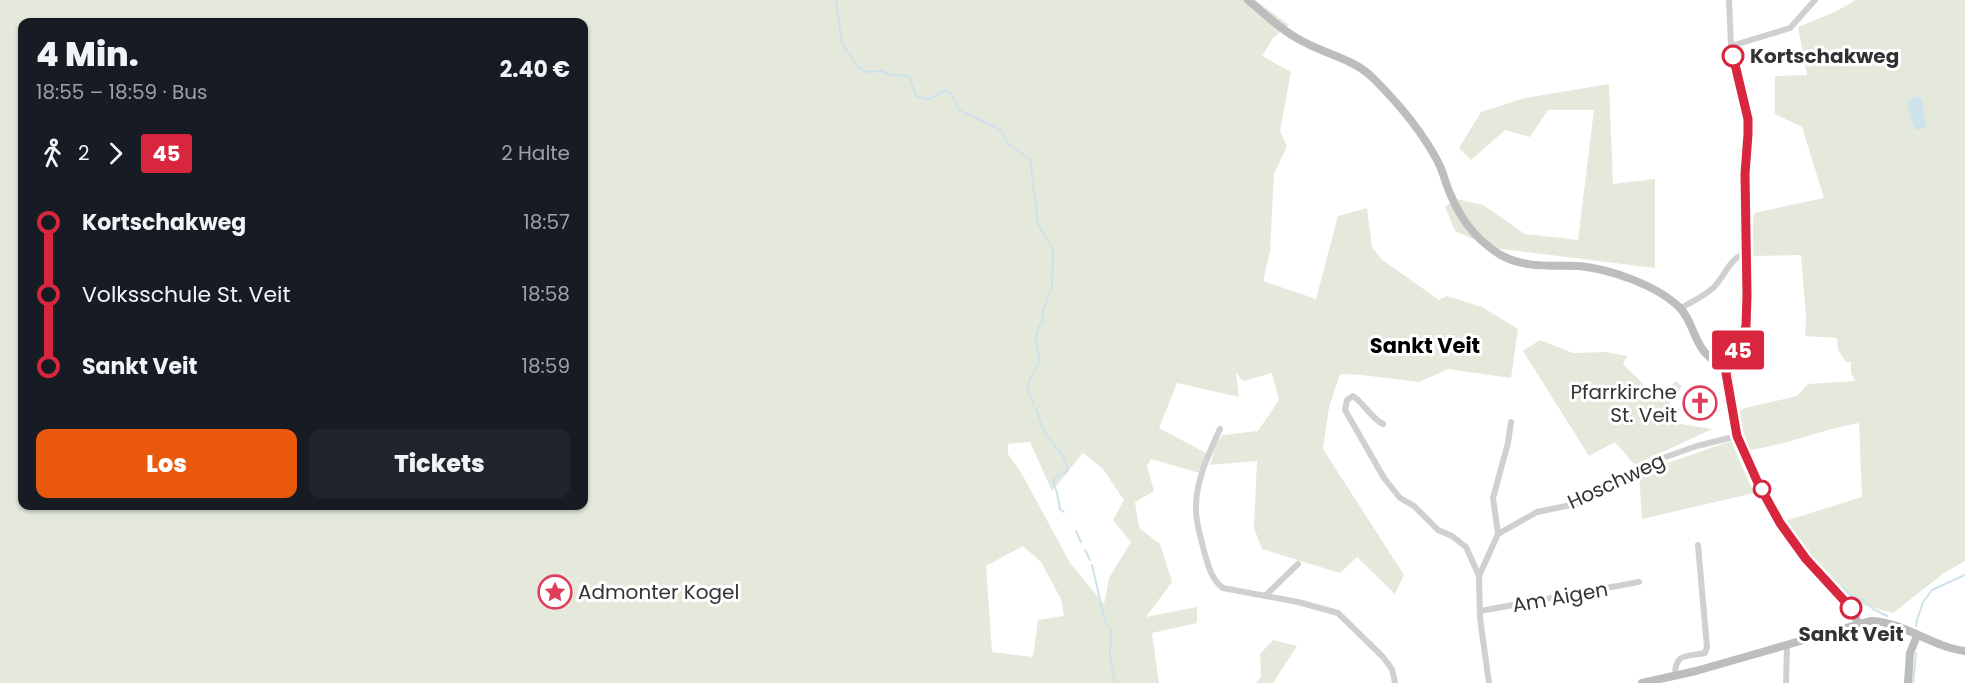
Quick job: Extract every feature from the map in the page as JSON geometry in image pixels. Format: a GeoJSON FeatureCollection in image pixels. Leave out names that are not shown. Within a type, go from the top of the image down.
{"type":"FeatureCollection","features":[{"type":"Feature","properties":{"kind":"street"},"geometry":{"type":"LineString","coordinates":[[1248,0],[1290,35],[1349,62],[1373,77],[1422,136],[1439,163],[1460,216],[1475,236],[1515,262],[1529,265],[1581,266],[1602,270],[1649,286],[1681,309],[1702,350],[1727,377]]}},
{"type":"Feature","properties":{"kind":"street"},"geometry":{"type":"LineString","coordinates":[[1729,0],[1731,46],[1748,119],[1745,174],[1746,326],[1727,377],[1737,436],[1758,483],[1780,523],[1806,559],[1852,610],[1858,623]]}},
{"type":"Feature","properties":{"kind":"street"},"geometry":{"type":"LineString","coordinates":[[1731,46],[1790,28],[1815,0]]}},
{"type":"Feature","properties":{"kind":"street"},"geometry":{"type":"LineString","coordinates":[[1681,309],[1714,287],[1733,261],[1746,253]]}},
{"type":"Feature","properties":{"kind":"street"},"geometry":{"type":"LineString","coordinates":[[1383,424],[1371,415],[1357,398],[1353,396],[1347,400],[1345,410],[1384,478],[1400,498],[1414,506],[1438,530],[1452,536],[1466,547],[1479,576],[1480,611],[1489,683]]}},
{"type":"Feature","properties":{"kind":"street"},"geometry":{"type":"LineString","coordinates":[[1479,576],[1498,534],[1493,498],[1508,443],[1511,422]]}},
{"type":"Feature","properties":{"kind":"street"},"geometry":{"type":"LineString","coordinates":[[1220,429],[1210,451],[1196,500],[1197,520],[1206,558],[1217,583],[1223,588],[1298,602],[1338,613],[1383,657],[1392,669],[1395,683]]}},
{"type":"Feature","properties":{"kind":"street","name":"Hoschweg"},"geometry":{"type":"LineString","coordinates":[[1498,534],[1537,512],[1576,504],[1608,489],[1657,460],[1697,446],[1737,436]]}},
{"type":"Feature","properties":{"kind":"street"},"geometry":{"type":"LineString","coordinates":[[1676,676],[1675,664],[1679,659],[1705,653],[1707,648],[1698,545]]}},
{"type":"Feature","properties":{"kind":"street"},"geometry":{"type":"LineString","coordinates":[[1265,596],[1299,564]]}},
{"type":"Feature","properties":{"kind":"street","name":"Am Aigen"},"geometry":{"type":"LineString","coordinates":[[1480,611],[1639,582]]}},
{"type":"Feature","properties":{"kind":"street"},"geometry":{"type":"LineString","coordinates":[[1642,683],[1787,646],[1858,623],[1879,621],[1941,646],[1965,651]]}},
{"type":"Feature","properties":{"kind":"street"},"geometry":{"type":"LineString","coordinates":[[1908,683],[1910,653],[1917,636]]}},
{"type":"Feature","properties":{"kind":"street"},"geometry":{"type":"LineString","coordinates":[[1786,683],[1787,646]]}},
{"type":"Feature","properties":{"kind":"shaded area"},"geometry":{"type":"Polygon","coordinates":[[[0,0],[1255,0],[1289,25],[1273,38],[1262,56],[1291,72],[1280,131],[1287,146],[1274,174],[1270,251],[1263,281],[1316,299],[1338,216],[1367,208],[1372,247],[1381,259],[1439,300],[1447,296],[1482,307],[1518,329],[1511,378],[1448,369],[1419,382],[1340,374],[1329,407],[1323,449],[1404,575],[1395,594],[1357,557],[1340,573],[1262,549],[1254,528],[1257,461],[1210,465],[1216,443],[1223,435],[1258,431],[1279,400],[1272,373],[1243,381],[1236,373],[1239,397],[1177,383],[1159,428],[1206,453],[1200,473],[1151,459],[1147,466],[1154,491],[1135,502],[1139,528],[1160,544],[1172,582],[1146,617],[1197,607],[1197,623],[1152,633],[1159,683],[0,683],[0,0]],[[1030,442],[1008,444],[1008,454],[1022,474],[1070,563],[1104,604],[1109,578],[1131,542],[1113,520],[1124,500],[1103,469],[1083,453],[1052,491],[1030,442]],[[1023,546],[986,566],[992,652],[1033,657],[1038,620],[1064,616],[1061,599],[1041,562],[1023,546]]]}},
{"type":"Feature","properties":{"kind":"shaded area"},"geometry":{"type":"Polygon","coordinates":[[[1856,0],[1965,0],[1965,561],[1944,573],[1893,613],[1852,602],[1804,549],[1785,521],[1862,497],[1859,423],[1750,450],[1739,412],[1745,408],[1797,396],[1808,384],[1855,381],[1851,373],[1851,362],[1846,362],[1838,350],[1837,338],[1805,336],[1806,317],[1801,255],[1750,256],[1754,213],[1824,198],[1802,127],[1775,114],[1775,76],[1807,75],[1798,27],[1835,12],[1856,0]]]}},
{"type":"Feature","properties":{"kind":"shaded area"},"geometry":{"type":"Polygon","coordinates":[[[1609,84],[1613,184],[1655,179],[1655,268],[1494,248],[1455,231],[1445,207],[1457,199],[1483,205],[1525,234],[1578,240],[1594,110],[1548,110],[1530,137],[1505,130],[1471,160],[1459,148],[1481,112],[1525,98],[1609,84]]]}},
{"type":"Feature","properties":{"kind":"shaded area"},"geometry":{"type":"Polygon","coordinates":[[[1540,340],[1573,353],[1606,352],[1627,356],[1623,364],[1658,399],[1676,381],[1682,386],[1668,406],[1674,423],[1712,429],[1637,464],[1633,463],[1615,442],[1589,456],[1523,351],[1540,340]]]}},
{"type":"Feature","properties":{"kind":"shaded area"},"geometry":{"type":"Polygon","coordinates":[[[1731,441],[1754,493],[1642,519],[1639,473],[1731,441]]]}},
{"type":"Feature","properties":{"kind":"shaded area"},"geometry":{"type":"Polygon","coordinates":[[[1273,640],[1297,646],[1273,683],[1256,683],[1261,677],[1260,654],[1273,640]]]}},
{"type":"Feature","properties":{"kind":"water"},"geometry":{"type":"Polygon","coordinates":[[[1917,97],[1922,99],[1926,127],[1917,130],[1914,128],[1907,103],[1908,100],[1917,97]]]}},
{"type":"Feature","properties":{"kind":"waterway"},"geometry":{"type":"LineString","coordinates":[[836,0],[842,44],[859,68],[867,72],[882,71],[891,75],[909,76],[916,96],[929,99],[946,90],[952,95],[959,110],[1001,130],[1009,145],[1030,159],[1038,224],[1053,250],[1052,287],[1043,310],[1043,321],[1036,335],[1040,362],[1030,378],[1028,387],[1034,404]]}},
{"type":"Feature","properties":{"kind":"waterway"},"geometry":{"type":"LineString","coordinates":[[1036,409],[1045,433],[1063,456],[1067,465],[1068,470],[1058,475],[1053,482],[1060,509],[1064,512]]}},
{"type":"Feature","properties":{"kind":"waterway"},"geometry":{"type":"LineString","coordinates":[[1076,531],[1081,542]]}},
{"type":"Feature","properties":{"kind":"waterway"},"geometry":{"type":"LineString","coordinates":[[1085,550],[1090,560]]}},
{"type":"Feature","properties":{"kind":"waterway"},"geometry":{"type":"LineString","coordinates":[[1092,565],[1105,621],[1111,630],[1110,654],[1115,683]]}},
{"type":"Feature","properties":{"kind":"waterway"},"geometry":{"type":"LineString","coordinates":[[1916,626],[1923,602],[1932,590],[1965,575]]}},
{"type":"Feature","properties":{"kind":"waterway"},"geometry":{"type":"LineString","coordinates":[[1843,587],[1850,595],[1864,600],[1873,609],[1887,616]]}},
{"type":"Feature","properties":{"kind":"waterway"},"geometry":{"type":"LineString","coordinates":[[1913,683],[1916,653]]}},
{"type":"Feature","properties":{"kind":"bus line","name":"45"},"geometry":{"type":"LineString","coordinates":[[1733,56],[1748,119],[1745,174],[1746,326],[1735,357],[1726,373],[1737,436],[1758,483],[1780,523],[1806,559],[1851,608]]}},
{"type":"Feature","properties":{"kind":"place","name":"Kortschakweg"},"geometry":{"type":"Point","coordinates":[1733,56]}},
{"type":"Feature","properties":{"kind":"place","name":"Pfarrkirche St. Veit"},"geometry":{"type":"Point","coordinates":[1700,403]}},
{"type":"Feature","properties":{"kind":"place","name":"Admonter Kogel"},"geometry":{"type":"Point","coordinates":[555,592]}},
{"type":"Feature","properties":{"kind":"place","name":"Sankt Veit"},"geometry":{"type":"Point","coordinates":[1851,608]}},
{"type":"Feature","properties":{"kind":"district","name":"Sankt Veit"},"geometry":{"type":"Point","coordinates":[1425,345]}}]}
